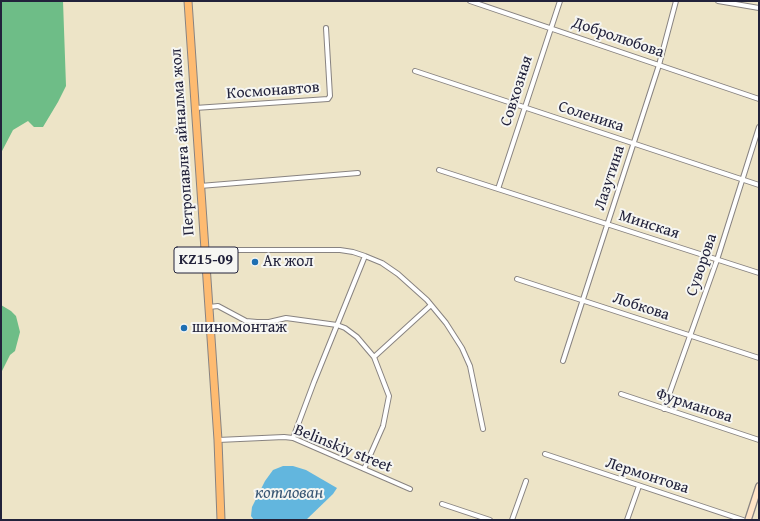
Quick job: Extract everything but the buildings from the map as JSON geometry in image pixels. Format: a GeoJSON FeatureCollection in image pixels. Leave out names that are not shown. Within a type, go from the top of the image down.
{"type":"FeatureCollection","features":[{"type":"Feature","properties":{"kind":"highway","name":"Петропавлға айналма жол"},"geometry":{"type":"LineString","coordinates":[[188,1],[218,440],[221,520]]}},
{"type":"Feature","properties":{"kind":"street","name":"Добролюбова"},"geometry":{"type":"LineString","coordinates":[[470,1],[759,99]]}},
{"type":"Feature","properties":{"kind":"street","name":"Совхозная"},"geometry":{"type":"LineString","coordinates":[[498,189],[560,1]]}},
{"type":"Feature","properties":{"kind":"street","name":"Лазутина"},"geometry":{"type":"LineString","coordinates":[[562,361],[659,65],[676,1]]}},
{"type":"Feature","properties":{"kind":"street"},"geometry":{"type":"LineString","coordinates":[[718,1],[759,8]]}},
{"type":"Feature","properties":{"kind":"street","name":"Космонавтов"},"geometry":{"type":"LineString","coordinates":[[195,108],[328,99],[330,96],[326,28]]}},
{"type":"Feature","properties":{"kind":"street","name":"Соленика"},"geometry":{"type":"LineString","coordinates":[[415,71],[759,185]]}},
{"type":"Feature","properties":{"kind":"street","name":"Суворова"},"geometry":{"type":"LineString","coordinates":[[664,409],[717,260],[759,127]]}},
{"type":"Feature","properties":{"kind":"street","name":"Минская"},"geometry":{"type":"LineString","coordinates":[[440,170],[759,273]]}},
{"type":"Feature","properties":{"kind":"street"},"geometry":{"type":"LineString","coordinates":[[200,186],[358,173]]}},
{"type":"Feature","properties":{"kind":"street"},"geometry":{"type":"LineString","coordinates":[[205,250],[340,250],[353,252],[382,263],[398,274],[431,305],[446,323],[462,348],[470,366],[483,429]]}},
{"type":"Feature","properties":{"kind":"street"},"geometry":{"type":"LineString","coordinates":[[293,438],[365,256]]}},
{"type":"Feature","properties":{"kind":"street","name":"Лобкова"},"geometry":{"type":"LineString","coordinates":[[517,279],[759,358]]}},
{"type":"Feature","properties":{"kind":"street"},"geometry":{"type":"LineString","coordinates":[[374,356],[431,305]]}},
{"type":"Feature","properties":{"kind":"street"},"geometry":{"type":"LineString","coordinates":[[209,307],[218,306],[246,321],[269,322],[286,318],[337,325],[351,332],[374,356],[388,390],[389,402],[383,426],[364,469]]}},
{"type":"Feature","properties":{"kind":"street","name":"Фурманова"},"geometry":{"type":"LineString","coordinates":[[621,394],[759,440]]}},
{"type":"Feature","properties":{"kind":"street","name":"Belinskiy street"},"geometry":{"type":"LineString","coordinates":[[218,440],[284,437],[293,438],[410,489]]}},
{"type":"Feature","properties":{"kind":"street","name":"Лермонтова"},"geometry":{"type":"LineString","coordinates":[[544,454],[743,520]]}},
{"type":"Feature","properties":{"kind":"street"},"geometry":{"type":"LineString","coordinates":[[512,520],[526,481]]}},
{"type":"Feature","properties":{"kind":"street"},"geometry":{"type":"LineString","coordinates":[[627,520],[639,486]]}},
{"type":"Feature","properties":{"kind":"street"},"geometry":{"type":"LineString","coordinates":[[748,520],[759,486]]}},
{"type":"Feature","properties":{"kind":"street"},"geometry":{"type":"LineString","coordinates":[[442,504],[490,520]]}},
{"type":"Feature","properties":{"kind":"green space"},"geometry":{"type":"Polygon","coordinates":[[[1,1],[63,1],[66,86],[43,127],[34,127],[28,121],[13,130],[1,153],[1,1]]]}},
{"type":"Feature","properties":{"kind":"green space"},"geometry":{"type":"Polygon","coordinates":[[[1,305],[16,316],[20,332],[15,351],[10,355],[1,373],[1,305]]]}},
{"type":"Feature","properties":{"kind":"water","name":"котлован"},"geometry":{"type":"Polygon","coordinates":[[[283,466],[293,466],[306,470],[337,488],[333,494],[306,520],[254,520],[251,516],[252,507],[265,481],[273,470],[283,466]]]}},
{"type":"Feature","properties":{"kind":"place","name":"Ак жол"},"geometry":{"type":"Point","coordinates":[255,262]}},
{"type":"Feature","properties":{"kind":"place","name":"шиномонтаж"},"geometry":{"type":"Point","coordinates":[184,328]}}]}
